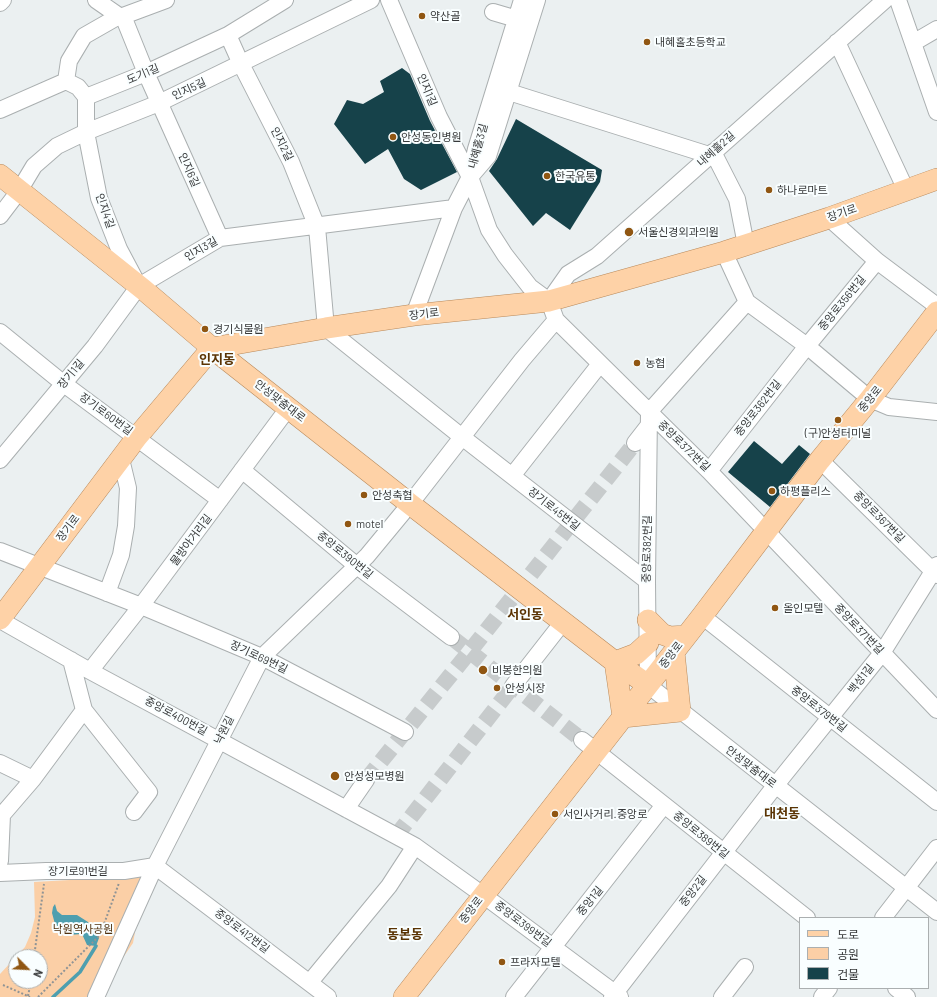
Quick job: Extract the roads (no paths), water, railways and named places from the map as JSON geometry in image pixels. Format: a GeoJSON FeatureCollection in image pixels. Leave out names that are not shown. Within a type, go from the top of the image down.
{"type":"FeatureCollection","features":[{"type":"Feature","properties":{"kind":"main road","name":"안성맞춤대로"},"geometry":{"type":"LineString","coordinates":[[0,175],[139,286],[212,348],[289,407],[410,504],[615,662],[648,685]]}},
{"type":"Feature","properties":{"kind":"main road","name":"장기로"},"geometry":{"type":"LineString","coordinates":[[0,619],[137,437],[212,348],[326,328],[414,315],[549,301],[724,252],[829,218],[937,179]]}},
{"type":"Feature","properties":{"kind":"main road","name":"중앙로"},"geometry":{"type":"LineString","coordinates":[[404,997],[483,895],[589,745],[623,717],[702,616],[820,460],[870,399],[937,312]]}},
{"type":"Feature","properties":{"kind":"main road"},"geometry":{"type":"LineString","coordinates":[[195,369],[192,330],[253,340],[248,375]]}},
{"type":"Feature","properties":{"kind":"main road"},"geometry":{"type":"LineString","coordinates":[[648,620],[662,634],[670,637],[686,636]]}},
{"type":"Feature","properties":{"kind":"main road"},"geometry":{"type":"LineString","coordinates":[[648,643],[636,654],[615,662],[623,717],[680,711],[674,652]]}},
{"type":"Feature","properties":{"kind":"street"},"geometry":{"type":"LineString","coordinates":[[0,4],[3,0]]}},
{"type":"Feature","properties":{"kind":"street"},"geometry":{"type":"LineString","coordinates":[[96,0],[121,16]]}},
{"type":"Feature","properties":{"kind":"street"},"geometry":{"type":"LineString","coordinates":[[121,16],[129,0]]}},
{"type":"Feature","properties":{"kind":"street"},"geometry":{"type":"LineString","coordinates":[[121,16],[134,0]]}},
{"type":"Feature","properties":{"kind":"street"},"geometry":{"type":"LineString","coordinates":[[66,81],[69,61],[84,36],[121,16],[166,0]]}},
{"type":"Feature","properties":{"kind":"street","name":"도기1길"},"geometry":{"type":"LineString","coordinates":[[86,97],[146,73],[228,35],[285,0]]}},
{"type":"Feature","properties":{"kind":"street","name":"인지5길"},"geometry":{"type":"LineString","coordinates":[[0,216],[20,191],[34,166],[57,146],[86,132],[159,103],[371,0]]}},
{"type":"Feature","properties":{"kind":"street","name":"인지1길"},"geometry":{"type":"LineString","coordinates":[[389,0],[439,117],[470,177],[489,230],[505,255],[530,287],[549,301]]}},
{"type":"Feature","properties":{"kind":"street","name":"내혜홀3길"},"geometry":{"type":"LineString","coordinates":[[470,177],[488,156],[509,92],[523,21],[522,0]]}},
{"type":"Feature","properties":{"kind":"street","name":"내혜홀3길"},"geometry":{"type":"LineString","coordinates":[[470,177],[476,149],[523,21],[537,0]]}},
{"type":"Feature","properties":{"kind":"street","name":"내혜홀2길"},"geometry":{"type":"LineString","coordinates":[[549,301],[568,274],[597,256],[885,0]]}},
{"type":"Feature","properties":{"kind":"street"},"geometry":{"type":"LineString","coordinates":[[898,0],[937,112]]}},
{"type":"Feature","properties":{"kind":"street"},"geometry":{"type":"LineString","coordinates":[[493,12],[523,21]]}},
{"type":"Feature","properties":{"kind":"street","name":"인지6길"},"geometry":{"type":"LineString","coordinates":[[121,16],[220,238]]}},
{"type":"Feature","properties":{"kind":"street"},"geometry":{"type":"LineString","coordinates":[[913,43],[937,29]]}},
{"type":"Feature","properties":{"kind":"street","name":"인지2길"},"geometry":{"type":"LineString","coordinates":[[228,35],[241,64],[291,162],[317,227],[326,328]]}},
{"type":"Feature","properties":{"kind":"street"},"geometry":{"type":"LineString","coordinates":[[837,42],[906,190]]}},
{"type":"Feature","properties":{"kind":"street"},"geometry":{"type":"LineString","coordinates":[[66,81],[78,87],[86,97]]}},
{"type":"Feature","properties":{"kind":"street"},"geometry":{"type":"LineString","coordinates":[[0,110],[66,81]]}},
{"type":"Feature","properties":{"kind":"street"},"geometry":{"type":"LineString","coordinates":[[509,92],[711,154],[737,198],[746,245]]}},
{"type":"Feature","properties":{"kind":"street","name":"인지4길"},"geometry":{"type":"LineString","coordinates":[[86,97],[86,132],[99,198],[119,249],[139,286]]}},
{"type":"Feature","properties":{"kind":"street"},"geometry":{"type":"LineString","coordinates":[[414,315],[454,208],[470,177]]}},
{"type":"Feature","properties":{"kind":"street"},"geometry":{"type":"LineString","coordinates":[[317,227],[454,208]]}},
{"type":"Feature","properties":{"kind":"street"},"geometry":{"type":"LineString","coordinates":[[829,218],[877,260],[937,306]]}},
{"type":"Feature","properties":{"kind":"street","name":"인지3길"},"geometry":{"type":"LineString","coordinates":[[139,286],[220,238],[317,227]]}},
{"type":"Feature","properties":{"kind":"street"},"geometry":{"type":"LineString","coordinates":[[724,252],[747,302],[807,346],[870,399],[889,407],[937,412]]}},
{"type":"Feature","properties":{"kind":"street","name":"중앙로356번길"},"geometry":{"type":"LineString","coordinates":[[807,346],[877,260]]}},
{"type":"Feature","properties":{"kind":"street","name":"장기1길"},"geometry":{"type":"LineString","coordinates":[[0,460],[95,346],[139,286]]}},
{"type":"Feature","properties":{"kind":"street","name":"중앙로372번길"},"geometry":{"type":"LineString","coordinates":[[549,301],[556,320],[600,364],[649,419],[709,471],[765,531]]}},
{"type":"Feature","properties":{"kind":"street"},"geometry":{"type":"LineString","coordinates":[[635,443],[649,419],[747,302]]}},
{"type":"Feature","properties":{"kind":"street"},"geometry":{"type":"LineString","coordinates":[[410,504],[522,360],[556,320]]}},
{"type":"Feature","properties":{"kind":"street","name":"장기로45번길"},"geometry":{"type":"LineString","coordinates":[[326,328],[462,437],[647,581]]}},
{"type":"Feature","properties":{"kind":"street","name":"장기로60번길"},"geometry":{"type":"LineString","coordinates":[[0,332],[64,384],[137,437]]}},
{"type":"Feature","properties":{"kind":"street","name":"중앙로362번길"},"geometry":{"type":"LineString","coordinates":[[709,471],[807,346]]}},
{"type":"Feature","properties":{"kind":"street"},"geometry":{"type":"LineString","coordinates":[[512,476],[600,364]]}},
{"type":"Feature","properties":{"kind":"street","name":"물방아거리길"},"geometry":{"type":"LineString","coordinates":[[90,671],[141,606],[289,407]]}},
{"type":"Feature","properties":{"kind":"street","name":"중앙로382번길"},"geometry":{"type":"LineString","coordinates":[[648,685],[647,581],[649,419]]}},
{"type":"Feature","properties":{"kind":"street"},"geometry":{"type":"LineString","coordinates":[[137,437],[220,500]]}},
{"type":"Feature","properties":{"kind":"street"},"geometry":{"type":"LineString","coordinates":[[107,593],[121,555],[126,526],[128,488],[121,459]]}},
{"type":"Feature","properties":{"kind":"street","name":"중앙로367번길"},"geometry":{"type":"LineString","coordinates":[[820,460],[936,571]]}},
{"type":"Feature","properties":{"kind":"street","name":"중앙로390번길"},"geometry":{"type":"LineString","coordinates":[[242,470],[357,566],[451,637]]}},
{"type":"Feature","properties":{"kind":"street","name":"낙원길"},"geometry":{"type":"LineString","coordinates":[[96,997],[155,866],[262,657],[357,566],[410,504]]}},
{"type":"Feature","properties":{"kind":"street","name":"중앙로371번길"},"geometry":{"type":"LineString","coordinates":[[765,531],[937,710]]}},
{"type":"Feature","properties":{"kind":"street"},"geometry":{"type":"LineString","coordinates":[[0,550],[39,566]]}},
{"type":"Feature","properties":{"kind":"street","name":"장기로69번길"},"geometry":{"type":"LineString","coordinates":[[39,566],[141,606],[262,657],[405,732]]}},
{"type":"Feature","properties":{"kind":"street","name":"백성1길"},"geometry":{"type":"LineString","coordinates":[[775,786],[882,653],[936,571]]}},
{"type":"Feature","properties":{"kind":"street","name":"중앙로379번길"},"geometry":{"type":"LineString","coordinates":[[702,616],[937,802]]}},
{"type":"Feature","properties":{"kind":"street","name":"중앙로400번길"},"geometry":{"type":"LineString","coordinates":[[0,619],[90,671],[415,846],[483,895]]}},
{"type":"Feature","properties":{"kind":"street"},"geometry":{"type":"LineString","coordinates":[[513,686],[564,622]]}},
{"type":"Feature","properties":{"kind":"street"},"geometry":{"type":"LineString","coordinates":[[71,660],[84,710],[149,792],[134,812]]}},
{"type":"Feature","properties":{"kind":"street","name":"안성맞춤대로"},"geometry":{"type":"LineString","coordinates":[[648,685],[937,912]]}},
{"type":"Feature","properties":{"kind":"street"},"geometry":{"type":"LineString","coordinates":[[0,861],[2,815],[33,779],[84,710]]}},
{"type":"Feature","properties":{"kind":"street","name":"중앙로389번길"},"geometry":{"type":"LineString","coordinates":[[589,745],[806,917]]}},
{"type":"Feature","properties":{"kind":"street"},"geometry":{"type":"LineString","coordinates":[[0,762],[33,779]]}},
{"type":"Feature","properties":{"kind":"street"},"geometry":{"type":"LineString","coordinates":[[346,808],[366,780]]}},
{"type":"Feature","properties":{"kind":"street","name":"중앙2길"},"geometry":{"type":"LineString","coordinates":[[616,996],[723,852],[775,786]]}},
{"type":"Feature","properties":{"kind":"street","name":"중앙1길"},"geometry":{"type":"LineString","coordinates":[[514,997],[664,805]]}},
{"type":"Feature","properties":{"kind":"street"},"geometry":{"type":"LineString","coordinates":[[310,982],[389,886],[415,846]]}},
{"type":"Feature","properties":{"kind":"street"},"geometry":{"type":"LineString","coordinates":[[885,917],[937,848]]}},
{"type":"Feature","properties":{"kind":"street","name":"장기로91번길"},"geometry":{"type":"LineString","coordinates":[[0,873],[46,871],[124,871],[155,866]]}},
{"type":"Feature","properties":{"kind":"street","name":"중앙로412번길"},"geometry":{"type":"LineString","coordinates":[[155,866],[328,997]]}},
{"type":"Feature","properties":{"kind":"street","name":"중앙로399번길"},"geometry":{"type":"LineString","coordinates":[[483,895],[616,996]]}},
{"type":"Feature","properties":{"kind":"street"},"geometry":{"type":"LineString","coordinates":[[722,997],[745,967]]}},
{"type":"Feature","properties":{"kind":"street"},"geometry":{"type":"LineString","coordinates":[[822,997],[828,989]]}},
{"type":"Feature","properties":{"kind":"street"},"geometry":{"type":"LineString","coordinates":[[897,989],[907,997]]}},
{"type":"Feature","properties":{"kind":"water"},"geometry":{"type":"Polygon","coordinates":[[[55,904],[57,911],[62,915],[77,915],[88,922],[99,938],[96,946],[87,945],[82,934],[69,935],[55,924],[52,913],[55,904]]]}},
{"type":"Feature","properties":{"kind":"waterway"},"geometry":{"type":"LineString","coordinates":[[53,997],[80,972],[96,946]]}},
{"type":"Feature","properties":{"kind":"tunnel"},"geometry":{"type":"LineString","coordinates":[[366,780],[635,443]]}},
{"type":"Feature","properties":{"kind":"tunnel"},"geometry":{"type":"LineString","coordinates":[[451,637],[582,740]]}},
{"type":"Feature","properties":{"kind":"tunnel"},"geometry":{"type":"LineString","coordinates":[[396,836],[513,686]]}},
{"type":"Feature","properties":{"kind":"place","name":"약산골"},"geometry":{"type":"Point","coordinates":[422,16]}},
{"type":"Feature","properties":{"kind":"place","name":"내혜홀초등학교"},"geometry":{"type":"Point","coordinates":[647,42]}},
{"type":"Feature","properties":{"kind":"place","name":"안성동인병원"},"geometry":{"type":"Point","coordinates":[393,137]}},
{"type":"Feature","properties":{"kind":"place","name":"한국유통"},"geometry":{"type":"Point","coordinates":[547,176]}},
{"type":"Feature","properties":{"kind":"place","name":"하나로마트"},"geometry":{"type":"Point","coordinates":[769,190]}},
{"type":"Feature","properties":{"kind":"place","name":"서울신경외과의원"},"geometry":{"type":"Point","coordinates":[629,232]}},
{"type":"Feature","properties":{"kind":"place","name":"경기식물원"},"geometry":{"type":"Point","coordinates":[205,329]}},
{"type":"Feature","properties":{"kind":"place","name":"농협"},"geometry":{"type":"Point","coordinates":[637,363]}},
{"type":"Feature","properties":{"kind":"place","name":"(구)안성터미널"},"geometry":{"type":"Point","coordinates":[838,420]}},
{"type":"Feature","properties":{"kind":"place","name":"하평플리스"},"geometry":{"type":"Point","coordinates":[772,491]}},
{"type":"Feature","properties":{"kind":"place","name":"안성축협"},"geometry":{"type":"Point","coordinates":[364,495]}},
{"type":"Feature","properties":{"kind":"place","name":"motel"},"geometry":{"type":"Point","coordinates":[348,524]}},
{"type":"Feature","properties":{"kind":"place","name":"올인모텔"},"geometry":{"type":"Point","coordinates":[775,608]}},
{"type":"Feature","properties":{"kind":"place","name":"비봉한의원"},"geometry":{"type":"Point","coordinates":[483,670]}},
{"type":"Feature","properties":{"kind":"place","name":"안성시장"},"geometry":{"type":"Point","coordinates":[497,688]}},
{"type":"Feature","properties":{"kind":"place","name":"안성성모병원"},"geometry":{"type":"Point","coordinates":[335,776]}},
{"type":"Feature","properties":{"kind":"place","name":"서인사거리.중앙로"},"geometry":{"type":"Point","coordinates":[555,814]}},
{"type":"Feature","properties":{"kind":"place","name":"프라자모텔"},"geometry":{"type":"Point","coordinates":[502,962]}},
{"type":"Feature","properties":{"kind":"district","name":"인지동"},"geometry":{"type":"Point","coordinates":[217,360]}},
{"type":"Feature","properties":{"kind":"district","name":"서인동"},"geometry":{"type":"Point","coordinates":[525,615]}},
{"type":"Feature","properties":{"kind":"district","name":"대천동"},"geometry":{"type":"Point","coordinates":[782,814]}},
{"type":"Feature","properties":{"kind":"district","name":"동본동"},"geometry":{"type":"Point","coordinates":[405,935]}},
{"type":"Feature","properties":{"kind":"park label","name":"낙원역사공원"},"geometry":{"type":"Point","coordinates":[83,929]}}]}
